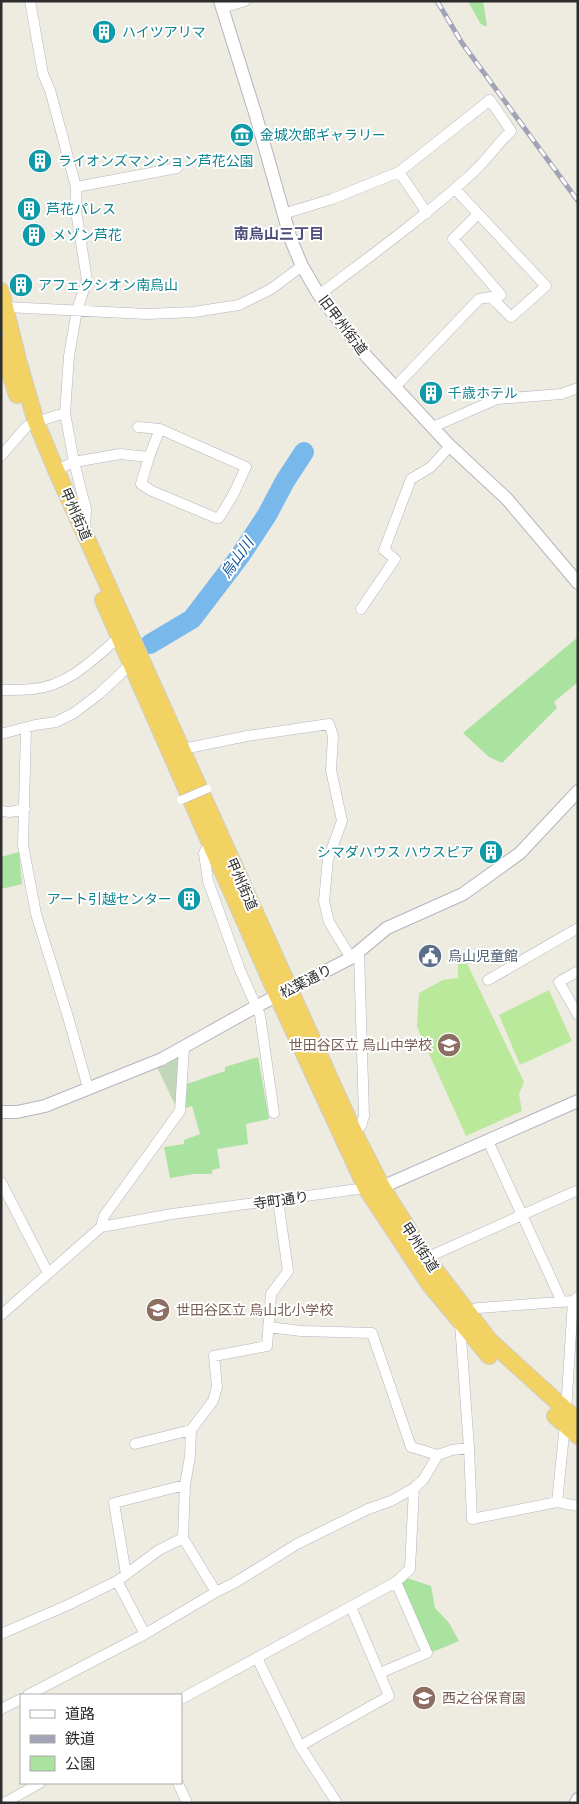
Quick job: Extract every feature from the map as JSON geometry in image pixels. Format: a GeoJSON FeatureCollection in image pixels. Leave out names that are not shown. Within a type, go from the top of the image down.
{"type":"FeatureCollection","features":[{"type":"Feature","properties":{"kind":"highway","name":"甲州街道"},"geometry":{"type":"LineString","coordinates":[[1,291],[32,424],[56,470],[183,749],[283,992],[354,1132],[374,1187],[426,1258],[464,1317]]}},
{"type":"Feature","properties":{"kind":"highway","name":"甲州街道"},"geometry":{"type":"LineString","coordinates":[[1,345],[119,637],[210,842],[283,992],[374,1187],[430,1285],[569,1419],[578,1436]]}},
{"type":"Feature","properties":{"kind":"street"},"geometry":{"type":"LineString","coordinates":[[30,1],[43,74],[50,90],[76,187],[76,211],[86,280],[77,310],[69,356],[65,413],[74,462],[86,509],[85,534]]}},
{"type":"Feature","properties":{"kind":"street"},"geometry":{"type":"LineString","coordinates":[[221,5],[245,1]]}},
{"type":"Feature","properties":{"kind":"street","name":"旧甲州街道"},"geometry":{"type":"LineString","coordinates":[[221,5],[256,116],[291,240],[302,266],[319,295],[367,357],[450,446],[506,499],[578,583]]}},
{"type":"Feature","properties":{"kind":"street"},"geometry":{"type":"LineString","coordinates":[[283,214],[332,199],[399,172],[490,100],[511,130],[487,158],[455,189],[427,213],[319,295]]}},
{"type":"Feature","properties":{"kind":"street"},"geometry":{"type":"LineString","coordinates":[[76,187],[177,168]]}},
{"type":"Feature","properties":{"kind":"street"},"geometry":{"type":"LineString","coordinates":[[399,172],[427,213]]}},
{"type":"Feature","properties":{"kind":"street"},"geometry":{"type":"LineString","coordinates":[[396,387],[479,299],[490,297],[510,317],[546,286],[455,189]]}},
{"type":"Feature","properties":{"kind":"street"},"geometry":{"type":"LineString","coordinates":[[478,214],[453,239],[502,295],[494,301]]}},
{"type":"Feature","properties":{"kind":"street"},"geometry":{"type":"LineString","coordinates":[[5,307],[147,314],[194,312],[238,304],[271,289],[302,266]]}},
{"type":"Feature","properties":{"kind":"street"},"geometry":{"type":"LineString","coordinates":[[433,427],[497,399],[561,394],[578,388]]}},
{"type":"Feature","properties":{"kind":"street"},"geometry":{"type":"LineString","coordinates":[[1,456],[32,424],[65,413]]}},
{"type":"Feature","properties":{"kind":"street"},"geometry":{"type":"LineString","coordinates":[[138,427],[160,429],[246,467],[233,495],[219,518],[152,491],[142,484],[149,457],[160,429]]}},
{"type":"Feature","properties":{"kind":"street"},"geometry":{"type":"LineString","coordinates":[[361,609],[395,559],[384,550],[411,479],[431,467],[450,446]]}},
{"type":"Feature","properties":{"kind":"street"},"geometry":{"type":"LineString","coordinates":[[56,470],[74,462],[120,454],[149,457]]}},
{"type":"Feature","properties":{"kind":"street"},"geometry":{"type":"LineString","coordinates":[[1,690],[34,689],[56,684],[73,676],[119,637]]}},
{"type":"Feature","properties":{"kind":"street"},"geometry":{"type":"LineString","coordinates":[[1,734],[56,722],[74,713],[99,694],[131,664]]}},
{"type":"Feature","properties":{"kind":"street"},"geometry":{"type":"LineString","coordinates":[[183,749],[247,736],[329,724],[333,736],[331,770],[342,821],[328,859],[324,901],[329,922],[355,955],[364,1116],[361,1126],[354,1132]]}},
{"type":"Feature","properties":{"kind":"street"},"geometry":{"type":"LineString","coordinates":[[26,728],[23,846],[36,914],[88,1088]]}},
{"type":"Feature","properties":{"kind":"street"},"geometry":{"type":"LineString","coordinates":[[181,800],[207,789]]}},
{"type":"Feature","properties":{"kind":"street","name":"松葉通り"},"geometry":{"type":"LineString","coordinates":[[1,1112],[17,1112],[46,1106],[162,1059],[257,1006],[355,955],[387,928],[463,894],[520,853],[578,791]]}},
{"type":"Feature","properties":{"kind":"street"},"geometry":{"type":"LineString","coordinates":[[1,811],[10,812],[25,809]]}},
{"type":"Feature","properties":{"kind":"street"},"geometry":{"type":"LineString","coordinates":[[210,842],[204,853],[208,881],[240,970],[257,1006],[264,1036],[274,1113]]}},
{"type":"Feature","properties":{"kind":"street"},"geometry":{"type":"LineString","coordinates":[[488,980],[578,928]]}},
{"type":"Feature","properties":{"kind":"street"},"geometry":{"type":"LineString","coordinates":[[578,971],[559,982],[578,1015]]}},
{"type":"Feature","properties":{"kind":"street"},"geometry":{"type":"LineString","coordinates":[[1,1315],[100,1227],[104,1216],[180,1111],[184,1048]]}},
{"type":"Feature","properties":{"kind":"street","name":"寺町通り"},"geometry":{"type":"LineString","coordinates":[[100,1227],[172,1214],[374,1187],[488,1141],[578,1100]]}},
{"type":"Feature","properties":{"kind":"street"},"geometry":{"type":"LineString","coordinates":[[488,1141],[562,1302]]}},
{"type":"Feature","properties":{"kind":"street"},"geometry":{"type":"LineString","coordinates":[[1,1182],[48,1273]]}},
{"type":"Feature","properties":{"kind":"street"},"geometry":{"type":"LineString","coordinates":[[426,1258],[578,1190]]}},
{"type":"Feature","properties":{"kind":"street"},"geometry":{"type":"LineString","coordinates":[[216,1592],[183,1538],[185,1485],[190,1456],[191,1430],[213,1401],[217,1387],[214,1356],[267,1346],[271,1294],[288,1270],[278,1200]]}},
{"type":"Feature","properties":{"kind":"street"},"geometry":{"type":"LineString","coordinates":[[557,1502],[569,1419],[575,1299],[562,1302],[478,1308],[464,1317],[472,1519],[557,1502],[578,1506]]}},
{"type":"Feature","properties":{"kind":"street"},"geometry":{"type":"LineString","coordinates":[[268,1327],[372,1333],[411,1447],[438,1455],[452,1450],[469,1448]]}},
{"type":"Feature","properties":{"kind":"street"},"geometry":{"type":"LineString","coordinates":[[135,1444],[191,1430]]}},
{"type":"Feature","properties":{"kind":"street"},"geometry":{"type":"LineString","coordinates":[[30,1694],[145,1634],[236,1582],[297,1544],[368,1509],[391,1501],[414,1488],[423,1480],[438,1455]]}},
{"type":"Feature","properties":{"kind":"street"},"geometry":{"type":"LineString","coordinates":[[145,1634],[121,1577],[114,1503],[185,1485]]}},
{"type":"Feature","properties":{"kind":"street"},"geometry":{"type":"LineString","coordinates":[[182,1698],[396,1582],[410,1569],[414,1488]]}},
{"type":"Feature","properties":{"kind":"street"},"geometry":{"type":"LineString","coordinates":[[1,1634],[68,1605],[121,1577],[159,1550],[183,1538]]}},
{"type":"Feature","properties":{"kind":"street"},"geometry":{"type":"LineString","coordinates":[[380,1673],[427,1653],[396,1582]]}},
{"type":"Feature","properties":{"kind":"street"},"geometry":{"type":"LineString","coordinates":[[300,1746],[389,1696],[351,1607]]}},
{"type":"Feature","properties":{"kind":"street"},"geometry":{"type":"LineString","coordinates":[[257,1658],[300,1746],[337,1803]]}},
{"type":"Feature","properties":{"kind":"street"},"geometry":{"type":"LineString","coordinates":[[1,1709],[20,1700]]}},
{"type":"Feature","properties":{"kind":"street"},"geometry":{"type":"LineString","coordinates":[[4,1803],[23,1798],[39,1784]]}},
{"type":"Feature","properties":{"kind":"street"},"geometry":{"type":"LineString","coordinates":[[178,1784],[187,1803]]}},
{"type":"Feature","properties":{"kind":"street"},"geometry":{"type":"LineString","coordinates":[[576,1803],[578,1799]]}},
{"type":"Feature","properties":{"kind":"green space"},"geometry":{"type":"Polygon","coordinates":[[[468,1],[483,1],[487,26],[480,23],[468,1]]]}},
{"type":"Feature","properties":{"kind":"green space"},"geometry":{"type":"Polygon","coordinates":[[[578,637],[578,682],[554,702],[557,708],[502,763],[489,757],[463,733],[578,637]]]}},
{"type":"Feature","properties":{"kind":"green space"},"geometry":{"type":"Polygon","coordinates":[[[19,852],[22,884],[1,889],[1,857],[19,852]]]}},
{"type":"Feature","properties":{"kind":"green space"},"geometry":{"type":"Polygon","coordinates":[[[461,951],[524,1082],[519,1094],[522,1111],[466,1136],[417,1027],[419,993],[443,980],[458,978],[458,953],[461,951]]]}},
{"type":"Feature","properties":{"kind":"green space"},"geometry":{"type":"Polygon","coordinates":[[[549,990],[572,1041],[520,1065],[499,1015],[549,990]]]}},
{"type":"Feature","properties":{"kind":"green space"},"geometry":{"type":"Polygon","coordinates":[[[179,1056],[177,1109],[157,1067],[166,1065],[179,1056]]]}},
{"type":"Feature","properties":{"kind":"green space"},"geometry":{"type":"Polygon","coordinates":[[[258,1057],[269,1119],[246,1124],[248,1144],[217,1149],[220,1168],[212,1170],[212,1174],[194,1174],[170,1178],[164,1147],[184,1144],[184,1140],[200,1134],[192,1106],[185,1108],[187,1084],[225,1071],[225,1067],[258,1057]]]}},
{"type":"Feature","properties":{"kind":"green space"},"geometry":{"type":"Polygon","coordinates":[[[407,1578],[431,1586],[435,1608],[449,1623],[459,1641],[430,1653],[400,1586],[402,1581],[407,1578]]]}},
{"type":"Feature","properties":{"kind":"waterway","name":"烏山川"},"geometry":{"type":"LineString","coordinates":[[150,644],[192,619],[240,556],[267,515],[285,481],[304,452]]}},
{"type":"Feature","properties":{"kind":"railway"},"geometry":{"type":"LineString","coordinates":[[437,1],[462,43],[578,201]]}},
{"type":"Feature","properties":{"kind":"place","name":"ハイツアリマ"},"geometry":{"type":"Point","coordinates":[104,32]}},
{"type":"Feature","properties":{"kind":"place","name":"金城次郎ギャラリー"},"geometry":{"type":"Point","coordinates":[242,135]}},
{"type":"Feature","properties":{"kind":"place","name":"ライオンズマンション芦花公園"},"geometry":{"type":"Point","coordinates":[40,161]}},
{"type":"Feature","properties":{"kind":"place","name":"芦花パレス"},"geometry":{"type":"Point","coordinates":[29,209]}},
{"type":"Feature","properties":{"kind":"place","name":"メゾン芦花"},"geometry":{"type":"Point","coordinates":[34,235]}},
{"type":"Feature","properties":{"kind":"place","name":"アフェクシオン南烏山"},"geometry":{"type":"Point","coordinates":[21,285]}},
{"type":"Feature","properties":{"kind":"place","name":"千歳ホテル"},"geometry":{"type":"Point","coordinates":[431,393]}},
{"type":"Feature","properties":{"kind":"place","name":"シマダハウス ハウスピア"},"geometry":{"type":"Point","coordinates":[491,852]}},
{"type":"Feature","properties":{"kind":"place","name":"アート引越センター"},"geometry":{"type":"Point","coordinates":[189,899]}},
{"type":"Feature","properties":{"kind":"place","name":"烏山児童館"},"geometry":{"type":"Point","coordinates":[430,956]}},
{"type":"Feature","properties":{"kind":"place","name":"世田谷区立 烏山中学校"},"geometry":{"type":"Point","coordinates":[449,1045]}},
{"type":"Feature","properties":{"kind":"place","name":"世田谷区立 烏山北小学校"},"geometry":{"type":"Point","coordinates":[158,1310]}},
{"type":"Feature","properties":{"kind":"place","name":"西之谷保育園"},"geometry":{"type":"Point","coordinates":[424,1698]}},
{"type":"Feature","properties":{"kind":"district","name":"南烏山三丁目"},"geometry":{"type":"Point","coordinates":[279,234]}}]}
